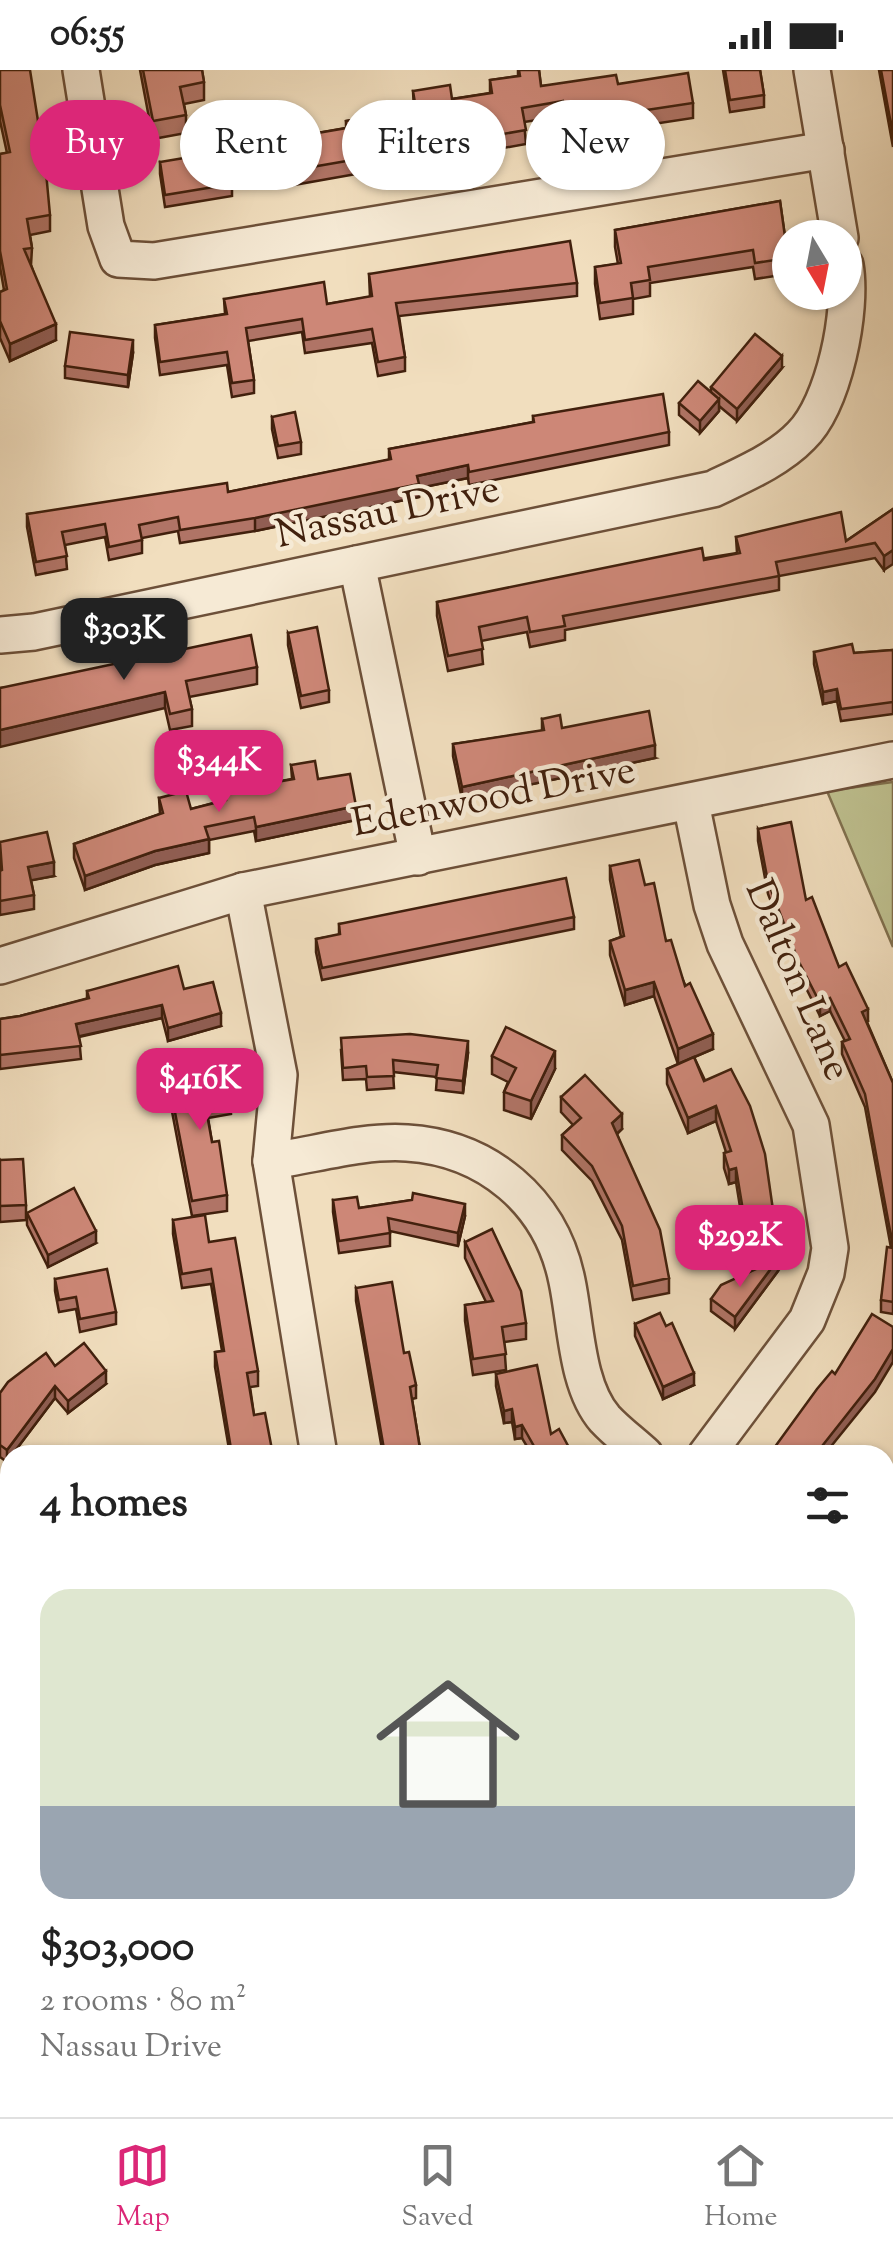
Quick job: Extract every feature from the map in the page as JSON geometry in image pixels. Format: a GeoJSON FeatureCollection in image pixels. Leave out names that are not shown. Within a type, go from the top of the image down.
{"type":"FeatureCollection","features":[{"type":"Feature","properties":{"kind":"street"},"geometry":{"type":"LineString","coordinates":[[80,70],[106,226],[118,259],[154,261],[826,150]]}},
{"type":"Feature","properties":{"kind":"street"},"geometry":{"type":"LineString","coordinates":[[812,70],[837,220]]}},
{"type":"Feature","properties":{"kind":"street","name":"Nassau Drive"},"geometry":{"type":"LineString","coordinates":[[0,635],[713,489],[803,435],[839,356],[848,310]]}},
{"type":"Feature","properties":{"kind":"street"},"geometry":{"type":"LineString","coordinates":[[357,564],[418,857]]}},
{"type":"Feature","properties":{"kind":"street","name":"Edenwood Drive"},"geometry":{"type":"LineString","coordinates":[[0,966],[242,891],[893,760]]}},
{"type":"Feature","properties":{"kind":"street","name":"Dalton Lane"},"geometry":{"type":"LineString","coordinates":[[690,803],[712,906],[725,944],[811,1125],[830,1248],[826,1273],[807,1320],[713,1445]]}},
{"type":"Feature","properties":{"kind":"street"},"geometry":{"type":"LineString","coordinates":[[242,891],[279,1075],[271,1161],[318,1445]]}},
{"type":"Feature","properties":{"kind":"street"},"geometry":{"type":"LineString","coordinates":[[271,1161],[409,1143],[450,1150],[514,1182],[559,1252],[588,1386],[603,1417],[634,1445]]}},
{"type":"Feature","properties":{"kind":"green space"},"geometry":{"type":"Polygon","coordinates":[[[893,782],[893,947],[827,791],[893,782]]]}},
{"type":"Feature","properties":{"kind":"building"},"geometry":{"type":"Polygon","coordinates":[[[0,70],[30,70],[35,100],[30,100],[30,190],[48,190],[50,215],[27,219],[32,248],[24,249],[56,324],[10,344],[0,321],[0,292],[7,289],[0,251],[0,154],[10,152],[0,105],[0,70]]]}},
{"type":"Feature","properties":{"kind":"building"},"geometry":{"type":"Polygon","coordinates":[[[143,70],[202,70],[204,82],[180,87],[180,116],[160,120],[160,100],[149,100],[143,70]]]}},
{"type":"Feature","properties":{"kind":"building"},"geometry":{"type":"Polygon","coordinates":[[[519,70],[539,70],[541,86],[616,75],[618,84],[688,73],[693,103],[665,107],[665,100],[526,100],[526,107],[522,108],[526,130],[506,133],[506,100],[414,100],[413,91],[450,85],[452,99],[492,93],[490,80],[520,76],[519,70]]]}},
{"type":"Feature","properties":{"kind":"building"},"geometry":{"type":"Polygon","coordinates":[[[725,70],[760,70],[764,95],[730,100],[725,70]]]}},
{"type":"Feature","properties":{"kind":"building"},"geometry":{"type":"Polygon","coordinates":[[[881,70],[893,70],[893,135],[881,70]]]}},
{"type":"Feature","properties":{"kind":"building"},"geometry":{"type":"Polygon","coordinates":[[[342,129],[342,162],[322,165],[322,132],[342,129]]]}},
{"type":"Feature","properties":{"kind":"building"},"geometry":{"type":"Polygon","coordinates":[[[180,159],[180,190],[195,190],[165,195],[160,162],[180,159]]]}},
{"type":"Feature","properties":{"kind":"building"},"geometry":{"type":"Polygon","coordinates":[[[780,201],[783,220],[772,220],[772,260],[755,263],[753,250],[648,267],[650,280],[631,283],[633,298],[600,303],[595,267],[621,263],[615,230],[780,201]]]}},
{"type":"Feature","properties":{"kind":"building"},"geometry":{"type":"Polygon","coordinates":[[[570,241],[577,283],[396,303],[405,357],[378,362],[372,329],[305,340],[302,319],[246,328],[254,380],[232,383],[227,352],[160,362],[155,325],[227,314],[224,299],[324,282],[327,304],[372,296],[369,274],[570,241]]]}},
{"type":"Feature","properties":{"kind":"building"},"geometry":{"type":"Polygon","coordinates":[[[70,332],[133,340],[128,375],[65,366],[70,332]]]}},
{"type":"Feature","properties":{"kind":"building"},"geometry":{"type":"Polygon","coordinates":[[[755,334],[782,356],[737,409],[711,387],[755,334]]]}},
{"type":"Feature","properties":{"kind":"building"},"geometry":{"type":"Polygon","coordinates":[[[698,381],[719,399],[700,421],[679,403],[698,381]]]}},
{"type":"Feature","properties":{"kind":"building"},"geometry":{"type":"Polygon","coordinates":[[[663,394],[669,432],[469,472],[468,465],[417,476],[419,484],[255,518],[180,530],[178,517],[139,525],[142,540],[109,547],[105,524],[62,532],[67,556],[36,562],[27,514],[227,483],[228,492],[391,459],[389,449],[534,422],[533,416],[663,394]]]}},
{"type":"Feature","properties":{"kind":"building"},"geometry":{"type":"Polygon","coordinates":[[[295,412],[301,442],[278,446],[272,417],[295,412]]]}},
{"type":"Feature","properties":{"kind":"building"},"geometry":{"type":"Polygon","coordinates":[[[893,509],[893,550],[884,556],[875,543],[776,562],[779,576],[563,616],[565,626],[530,632],[527,617],[479,627],[483,649],[448,656],[437,602],[702,548],[704,560],[740,553],[736,537],[841,512],[846,541],[893,509]]]}},
{"type":"Feature","properties":{"kind":"building"},"geometry":{"type":"Polygon","coordinates":[[[317,627],[329,690],[301,696],[288,633],[317,627]]]}},
{"type":"Feature","properties":{"kind":"building"},"geometry":{"type":"Polygon","coordinates":[[[251,635],[257,667],[186,681],[192,709],[170,714],[165,692],[0,730],[0,688],[251,635]]]}},
{"type":"Feature","properties":{"kind":"building"},"geometry":{"type":"Polygon","coordinates":[[[852,644],[854,653],[893,650],[893,702],[841,709],[837,689],[823,692],[814,652],[852,644]]]}},
{"type":"Feature","properties":{"kind":"building"},"geometry":{"type":"Polygon","coordinates":[[[649,711],[655,745],[462,787],[453,744],[544,730],[542,719],[560,715],[562,728],[649,711]]]}},
{"type":"Feature","properties":{"kind":"building"},"geometry":{"type":"Polygon","coordinates":[[[315,761],[318,779],[350,774],[356,806],[256,827],[254,817],[205,827],[209,839],[155,851],[85,876],[74,844],[163,813],[159,798],[186,791],[191,809],[226,800],[225,792],[232,790],[229,776],[257,770],[259,785],[294,779],[291,765],[315,761]]]}},
{"type":"Feature","properties":{"kind":"building"},"geometry":{"type":"Polygon","coordinates":[[[791,822],[806,900],[812,897],[839,967],[846,963],[868,1009],[862,1012],[893,1083],[893,1247],[865,1094],[842,1042],[850,1039],[830,998],[820,1003],[798,960],[768,882],[758,829],[791,822]]]}},
{"type":"Feature","properties":{"kind":"building"},"geometry":{"type":"Polygon","coordinates":[[[47,832],[54,862],[28,867],[34,895],[0,901],[0,842],[47,832]]]}},
{"type":"Feature","properties":{"kind":"building"},"geometry":{"type":"Polygon","coordinates":[[[639,860],[645,885],[654,883],[666,941],[671,940],[685,986],[690,983],[713,1034],[678,1049],[654,982],[625,990],[610,941],[624,936],[610,866],[639,860]]]}},
{"type":"Feature","properties":{"kind":"building"},"geometry":{"type":"Polygon","coordinates":[[[566,878],[574,917],[322,968],[316,939],[340,934],[339,924],[566,878]]]}},
{"type":"Feature","properties":{"kind":"building"},"geometry":{"type":"Polygon","coordinates":[[[178,966],[184,989],[213,982],[221,1013],[168,1028],[162,1005],[76,1024],[81,1046],[0,1055],[0,1019],[89,998],[87,991],[178,966]]]}},
{"type":"Feature","properties":{"kind":"building"},"geometry":{"type":"Polygon","coordinates":[[[506,1027],[555,1051],[531,1101],[504,1092],[516,1068],[492,1056],[506,1027]]]}},
{"type":"Feature","properties":{"kind":"building"},"geometry":{"type":"Polygon","coordinates":[[[410,1034],[468,1041],[463,1081],[436,1078],[438,1065],[393,1060],[394,1076],[367,1077],[366,1066],[343,1068],[341,1038],[410,1034]]]}},
{"type":"Feature","properties":{"kind":"building"},"geometry":{"type":"Polygon","coordinates":[[[694,1057],[704,1081],[731,1069],[750,1106],[765,1154],[776,1231],[747,1235],[736,1168],[729,1170],[724,1153],[731,1151],[716,1106],[688,1118],[667,1069],[694,1057]]]}},
{"type":"Feature","properties":{"kind":"building"},"geometry":{"type":"Polygon","coordinates":[[[226,1072],[231,1098],[205,1103],[212,1142],[219,1141],[227,1195],[192,1201],[169,1081],[226,1072]]]}},
{"type":"Feature","properties":{"kind":"building"},"geometry":{"type":"Polygon","coordinates":[[[585,1075],[622,1114],[612,1123],[660,1230],[669,1278],[633,1286],[622,1226],[592,1166],[562,1135],[581,1118],[561,1097],[585,1075]]]}},
{"type":"Feature","properties":{"kind":"building"},"geometry":{"type":"Polygon","coordinates":[[[23,1159],[26,1205],[0,1206],[0,1160],[23,1159]]]}},
{"type":"Feature","properties":{"kind":"building"},"geometry":{"type":"Polygon","coordinates":[[[74,1188],[96,1231],[48,1255],[27,1213],[74,1188]]]}},
{"type":"Feature","properties":{"kind":"building"},"geometry":{"type":"Polygon","coordinates":[[[413,1193],[465,1204],[458,1233],[388,1218],[390,1233],[339,1241],[333,1200],[357,1197],[359,1208],[412,1200],[413,1193]]]}},
{"type":"Feature","properties":{"kind":"building"},"geometry":{"type":"Polygon","coordinates":[[[205,1215],[209,1242],[235,1238],[258,1371],[247,1373],[254,1415],[265,1413],[271,1445],[230,1445],[215,1352],[224,1351],[211,1269],[182,1274],[173,1220],[205,1215]]]}},
{"type":"Feature","properties":{"kind":"building"},"geometry":{"type":"Polygon","coordinates":[[[492,1229],[521,1291],[526,1323],[502,1327],[506,1354],[473,1359],[465,1305],[493,1301],[465,1242],[492,1229]]]}},
{"type":"Feature","properties":{"kind":"building"},"geometry":{"type":"Polygon","coordinates":[[[887,1247],[893,1248],[893,1302],[881,1300],[887,1247]]]}},
{"type":"Feature","properties":{"kind":"building"},"geometry":{"type":"Polygon","coordinates":[[[778,1259],[735,1317],[711,1299],[721,1285],[778,1259]]]}},
{"type":"Feature","properties":{"kind":"building"},"geometry":{"type":"Polygon","coordinates":[[[107,1269],[116,1312],[80,1319],[76,1297],[59,1300],[55,1279],[107,1269]]]}},
{"type":"Feature","properties":{"kind":"building"},"geometry":{"type":"Polygon","coordinates":[[[392,1282],[404,1353],[409,1352],[416,1385],[410,1387],[419,1445],[383,1445],[356,1288],[392,1282]]]}},
{"type":"Feature","properties":{"kind":"building"},"geometry":{"type":"Polygon","coordinates":[[[660,1313],[666,1326],[672,1323],[694,1373],[663,1387],[635,1324],[660,1313]]]}},
{"type":"Feature","properties":{"kind":"building"},"geometry":{"type":"Polygon","coordinates":[[[872,1314],[893,1327],[893,1349],[875,1379],[823,1445],[776,1445],[817,1389],[832,1371],[835,1374],[872,1314]]]}},
{"type":"Feature","properties":{"kind":"building"},"geometry":{"type":"Polygon","coordinates":[[[84,1343],[106,1371],[68,1401],[55,1386],[11,1445],[0,1445],[0,1393],[8,1382],[46,1353],[55,1366],[84,1343]]]}},
{"type":"Feature","properties":{"kind":"building"},"geometry":{"type":"Polygon","coordinates":[[[537,1365],[551,1434],[559,1429],[568,1445],[533,1445],[522,1425],[515,1427],[512,1409],[504,1411],[496,1374],[537,1365]]]}}]}
